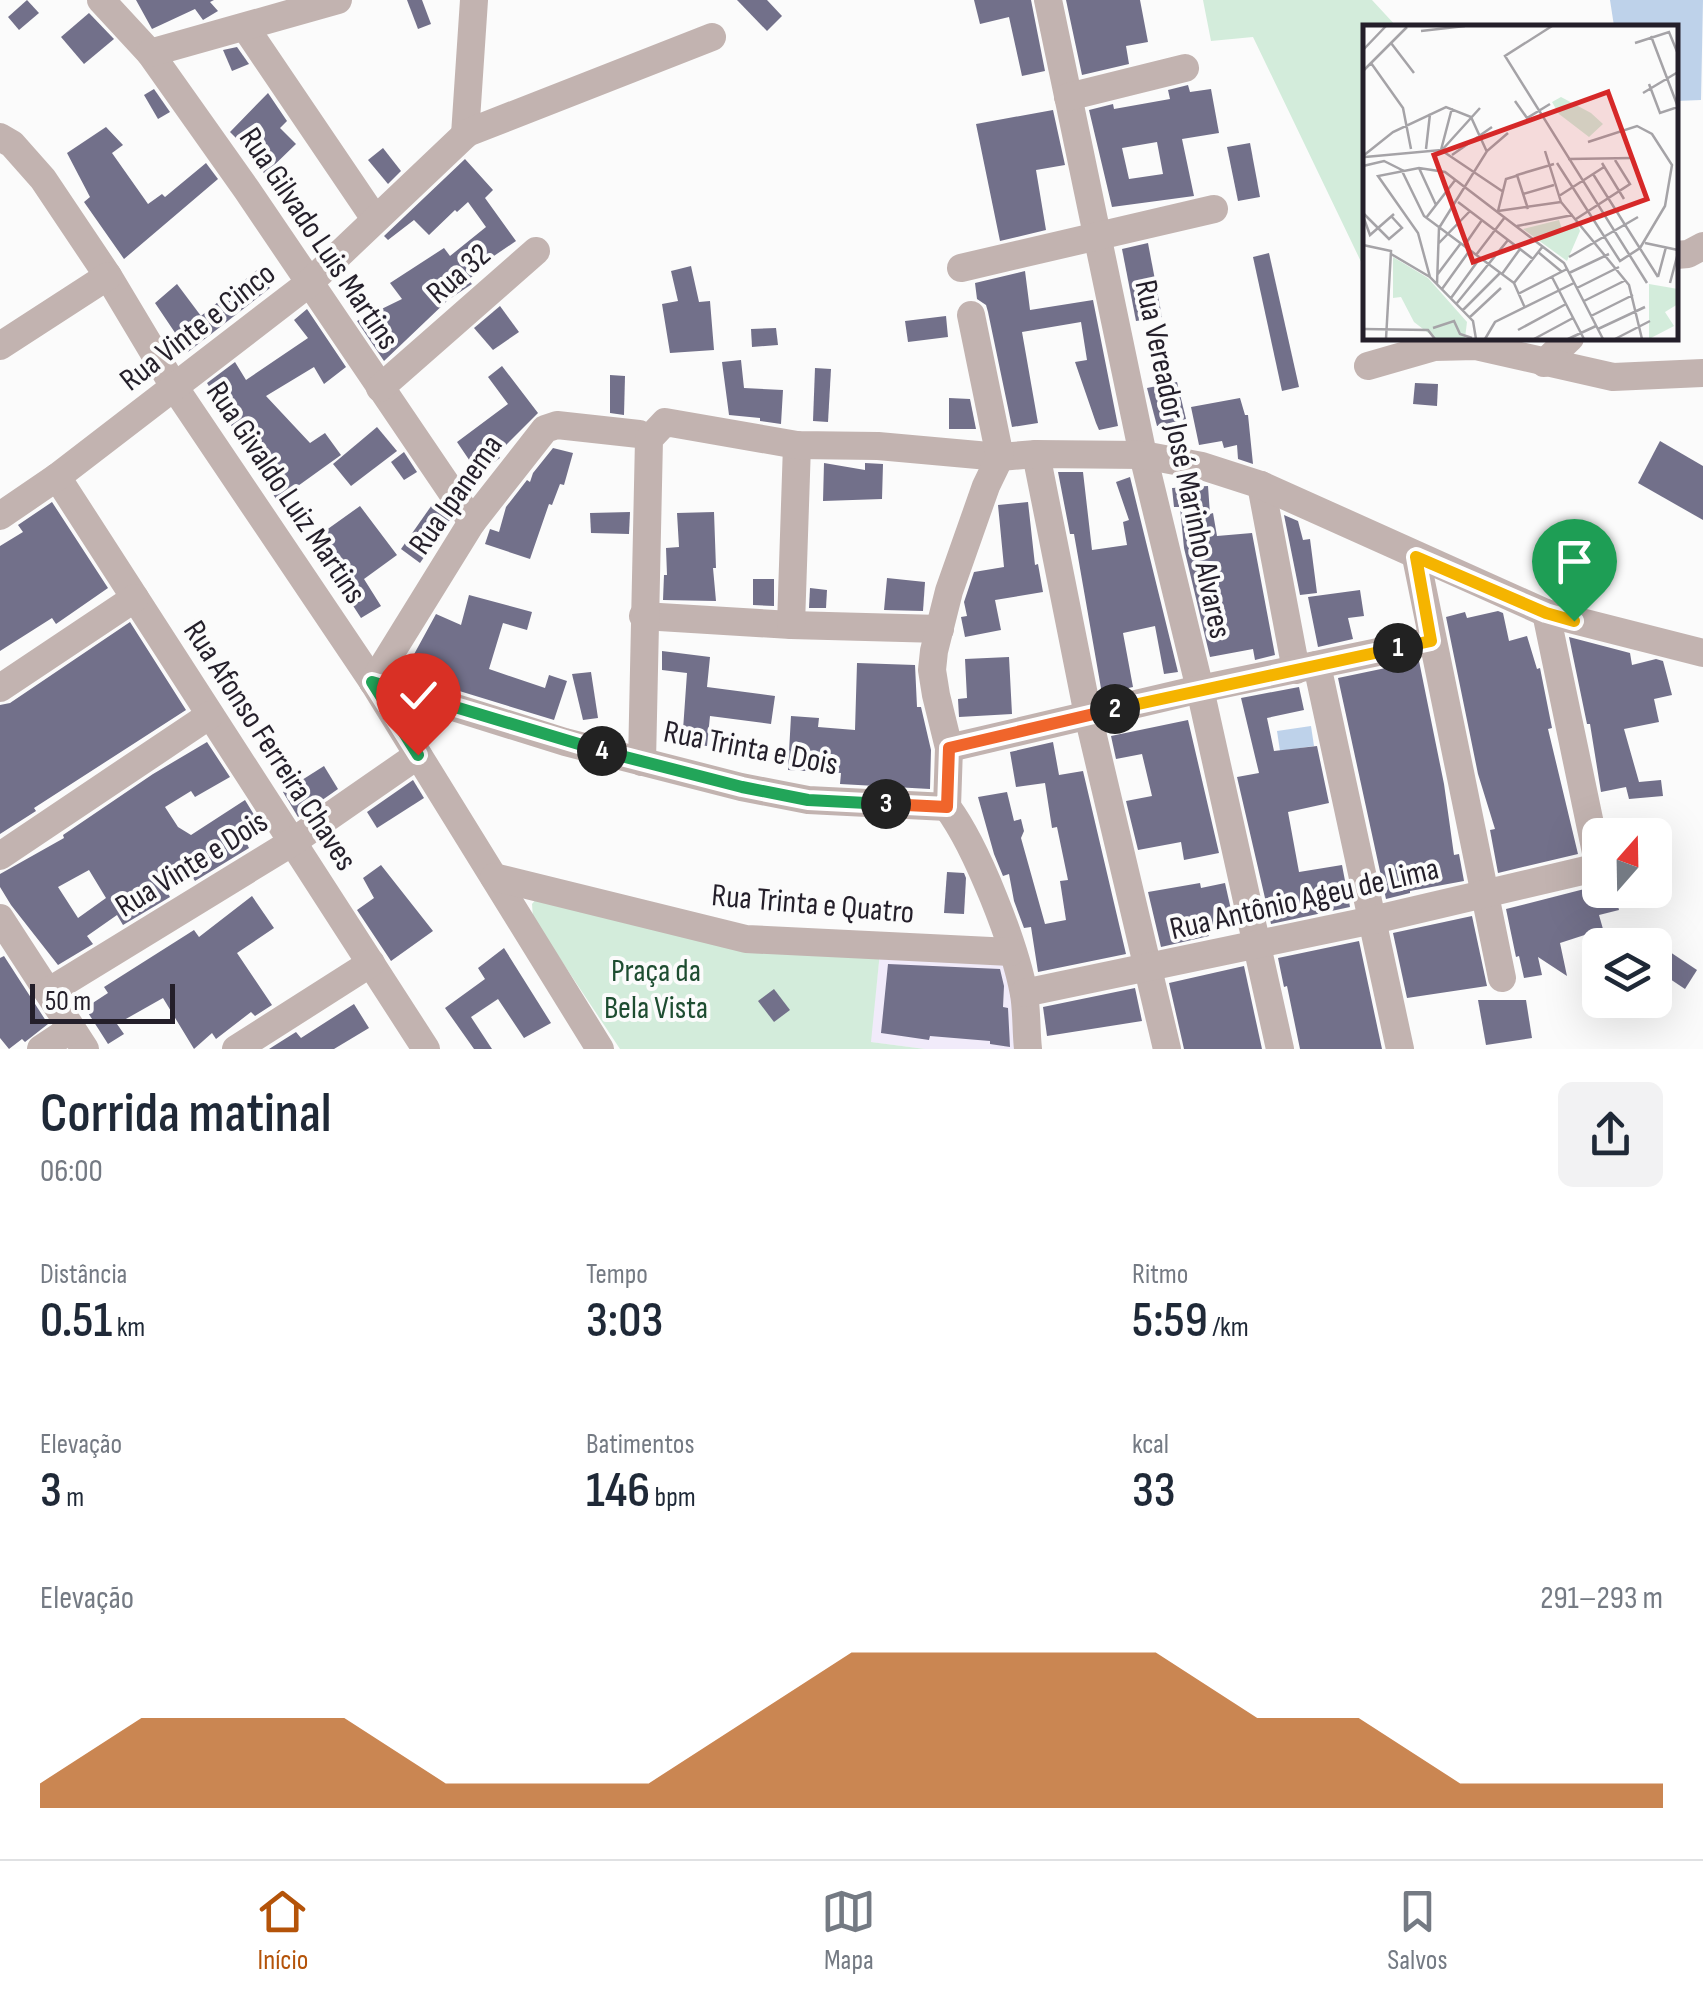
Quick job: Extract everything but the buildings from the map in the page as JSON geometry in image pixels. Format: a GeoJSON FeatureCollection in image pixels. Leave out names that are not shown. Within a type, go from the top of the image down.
{"type":"FeatureCollection","features":[{"type":"Feature","properties":{"kind":"street","name":"Rua Gilvado Luis Martins"},"geometry":{"type":"LineString","coordinates":[[101,0],[150,54],[247,190],[472,522]]}},
{"type":"Feature","properties":{"kind":"street"},"geometry":{"type":"LineString","coordinates":[[150,54],[338,0]]}},
{"type":"Feature","properties":{"kind":"street"},"geometry":{"type":"LineString","coordinates":[[474,0],[466,134],[712,37]]}},
{"type":"Feature","properties":{"kind":"street","name":"Rua Vereador José Marinho Alvares"},"geometry":{"type":"LineString","coordinates":[[1048,0],[1143,455],[1280,1049]]}},
{"type":"Feature","properties":{"kind":"street"},"geometry":{"type":"LineString","coordinates":[[245,27],[375,219]]}},
{"type":"Feature","properties":{"kind":"street"},"geometry":{"type":"LineString","coordinates":[[1068,97],[1185,68]]}},
{"type":"Feature","properties":{"kind":"street","name":"Rua Vinte e Cinco"},"geometry":{"type":"LineString","coordinates":[[0,516],[57,477],[308,284],[466,134]]}},
{"type":"Feature","properties":{"kind":"street","name":"Rua Givaldo Luiz Martins"},"geometry":{"type":"LineString","coordinates":[[0,137],[12,144],[44,179],[108,276],[175,388],[372,682],[600,1049]]}},
{"type":"Feature","properties":{"kind":"street"},"geometry":{"type":"LineString","coordinates":[[961,268],[1214,209]]}},
{"type":"Feature","properties":{"kind":"street"},"geometry":{"type":"LineString","coordinates":[[1678,255],[1703,246]]}},
{"type":"Feature","properties":{"kind":"street","name":"Rua 32"},"geometry":{"type":"LineString","coordinates":[[380,388],[536,251]]}},
{"type":"Feature","properties":{"kind":"street"},"geometry":{"type":"LineString","coordinates":[[0,346],[108,276]]}},
{"type":"Feature","properties":{"kind":"street"},"geometry":{"type":"LineString","coordinates":[[971,315],[1000,457],[961,556],[932,670],[949,748],[947,807],[966,836],[1011,952],[1024,994],[1028,1049]]}},
{"type":"Feature","properties":{"kind":"street"},"geometry":{"type":"LineString","coordinates":[[1544,363],[1568,340]]}},
{"type":"Feature","properties":{"kind":"street"},"geometry":{"type":"LineString","coordinates":[[1368,366],[1434,347],[1476,346],[1613,377],[1703,374]]}},
{"type":"Feature","properties":{"kind":"street"},"geometry":{"type":"LineString","coordinates":[[642,762],[648,439],[665,422],[797,445],[878,446],[1000,457],[1143,455],[1202,466],[1261,485],[1546,613],[1703,653]]}},
{"type":"Feature","properties":{"kind":"street","name":"Rua Ipanema"},"geometry":{"type":"LineString","coordinates":[[372,682],[472,522],[545,429],[557,425],[639,434]]}},
{"type":"Feature","properties":{"kind":"street"},"geometry":{"type":"LineString","coordinates":[[791,625],[797,445]]}},
{"type":"Feature","properties":{"kind":"street"},"geometry":{"type":"LineString","coordinates":[[1036,454],[1088,715],[1167,1049]]}},
{"type":"Feature","properties":{"kind":"street","name":"Rua Afonso Ferreira Chaves"},"geometry":{"type":"LineString","coordinates":[[57,477],[426,1049]]}},
{"type":"Feature","properties":{"kind":"street"},"geometry":{"type":"LineString","coordinates":[[1261,485],[1373,920],[1400,1049]]}},
{"type":"Feature","properties":{"kind":"street"},"geometry":{"type":"LineString","coordinates":[[1416,557],[1502,978]]}},
{"type":"Feature","properties":{"kind":"street"},"geometry":{"type":"LineString","coordinates":[[0,688],[135,598]]}},
{"type":"Feature","properties":{"kind":"street"},"geometry":{"type":"LineString","coordinates":[[1546,613],[1589,818]]}},
{"type":"Feature","properties":{"kind":"street"},"geometry":{"type":"LineString","coordinates":[[642,616],[940,629]]}},
{"type":"Feature","properties":{"kind":"street"},"geometry":{"type":"LineString","coordinates":[[949,748],[1200,689],[1431,641]]}},
{"type":"Feature","properties":{"kind":"street","name":"Rua Trinta e Dois"},"geometry":{"type":"LineString","coordinates":[[372,682],[565,742],[742,787],[808,800],[947,807]]}},
{"type":"Feature","properties":{"kind":"street"},"geometry":{"type":"LineString","coordinates":[[0,856],[210,715]]}},
{"type":"Feature","properties":{"kind":"street","name":"Rua Vinte e Dois"},"geometry":{"type":"LineString","coordinates":[[48,992],[291,843],[418,755]]}},
{"type":"Feature","properties":{"kind":"street","name":"Rua Antônio Ageu de Lima"},"geometry":{"type":"LineString","coordinates":[[1024,994],[1582,871]]}},
{"type":"Feature","properties":{"kind":"street","name":"Rua Trinta e Quatro"},"geometry":{"type":"LineString","coordinates":[[494,877],[746,939],[1011,952]]}},
{"type":"Feature","properties":{"kind":"street"},"geometry":{"type":"LineString","coordinates":[[4,933],[78,1039],[41,1049]]}},
{"type":"Feature","properties":{"kind":"street"},"geometry":{"type":"LineString","coordinates":[[236,1049],[370,963]]}},
{"type":"Feature","properties":{"kind":"shaded area"},"geometry":{"type":"Polygon","coordinates":[[[880,952],[1007,961],[1021,1049],[925,1049],[870,1042],[880,952]]]}},
{"type":"Feature","properties":{"kind":"green space"},"geometry":{"type":"Polygon","coordinates":[[[1203,0],[1372,0],[1395,25],[1363,25],[1363,266],[1253,37],[1211,41],[1203,0]]]}},
{"type":"Feature","properties":{"kind":"green space","name":"Praça da Bela Vista"},"geometry":{"type":"Polygon","coordinates":[[[537,898],[880,952],[871,1042],[925,1049],[620,1049],[533,918],[532,904],[537,898]]]}},
{"type":"Feature","properties":{"kind":"water"},"geometry":{"type":"Polygon","coordinates":[[[1610,0],[1703,0],[1701,100],[1678,101],[1678,25],[1614,25],[1610,0]]]}},
{"type":"Feature","properties":{"kind":"water"},"geometry":{"type":"Polygon","coordinates":[[[1311,726],[1314,746],[1280,751],[1277,731],[1311,726]]]}},
{"type":"Feature","properties":{"kind":"route"},"geometry":{"type":"LineString","coordinates":[[418,755],[372,682],[565,742],[742,787],[808,800],[947,807],[949,748],[1200,689],[1431,641],[1416,557],[1546,613],[1574,621]]}}]}
